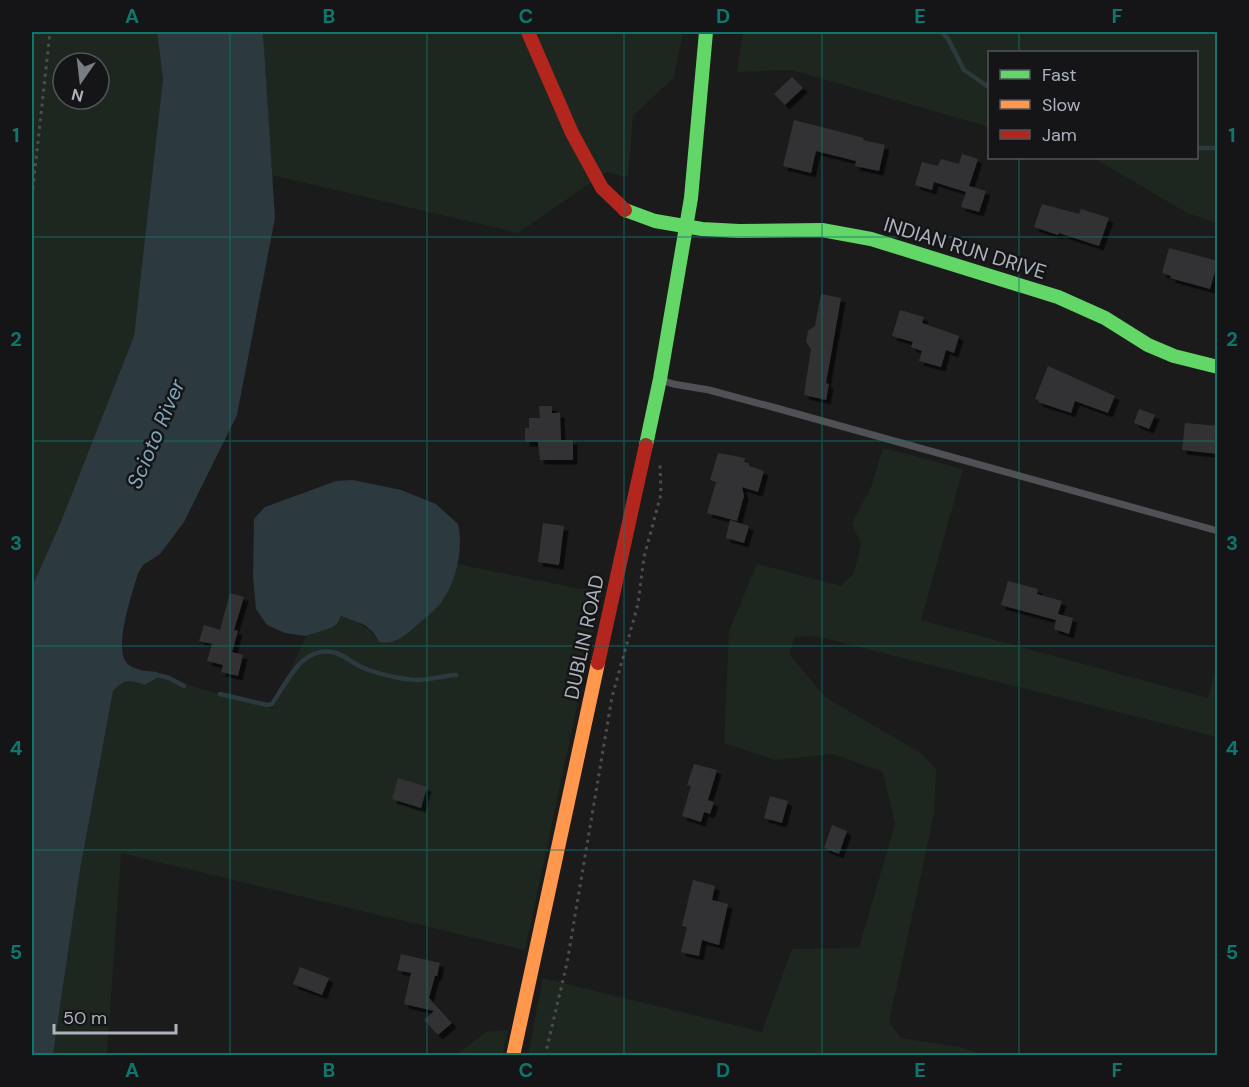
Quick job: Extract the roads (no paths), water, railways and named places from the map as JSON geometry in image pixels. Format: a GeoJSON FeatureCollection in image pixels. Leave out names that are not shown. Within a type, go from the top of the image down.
{"type":"FeatureCollection","features":[{"type":"Feature","properties":{"kind":"main road","name":"INDIAN RUN DRIVE"},"geometry":{"type":"LineString","coordinates":[[528,32],[572,133],[602,189],[625,210],[655,221],[687,226],[739,231],[822,230],[871,240],[1058,297],[1098,314],[1148,345],[1174,357],[1218,367]]}},
{"type":"Feature","properties":{"kind":"main road","name":"DUBLIN ROAD"},"geometry":{"type":"LineString","coordinates":[[513,1056],[660,379],[687,226],[705,32]]}},
{"type":"Feature","properties":{"kind":"lane"},"geometry":{"type":"LineString","coordinates":[[660,379],[776,408],[1218,531]]}},
{"type":"Feature","properties":{"kind":"water","name":"Scioto River"},"geometry":{"type":"Polygon","coordinates":[[[157,32],[263,32],[275,218],[237,415],[184,522],[160,554],[143,565],[138,573],[125,621],[122,648],[124,658],[132,667],[157,672],[159,677],[145,685],[131,681],[124,682],[113,691],[80,870],[53,1055],[32,1055],[32,587],[60,524],[134,336],[163,79],[157,32]]]}},
{"type":"Feature","properties":{"kind":"water"},"geometry":{"type":"Polygon","coordinates":[[[353,480],[401,490],[436,504],[458,524],[459,555],[446,596],[408,633],[399,639],[385,643],[379,642],[365,625],[341,616],[337,624],[331,628],[306,636],[285,633],[267,625],[256,609],[253,578],[254,519],[265,507],[336,481],[353,480]]]}},
{"type":"Feature","properties":{"kind":"waterway"},"geometry":{"type":"LineString","coordinates":[[942,32],[964,70],[988,87]]}},
{"type":"Feature","properties":{"kind":"waterway"},"geometry":{"type":"LineString","coordinates":[[1198,148],[1218,148]]}},
{"type":"Feature","properties":{"kind":"waterway"},"geometry":{"type":"LineString","coordinates":[[220,694],[267,705],[272,704],[297,666],[305,659],[324,651],[336,653],[365,669],[400,678],[419,680],[456,675]]}},
{"type":"Feature","properties":{"kind":"waterway"},"geometry":{"type":"LineString","coordinates":[[153,674],[169,678],[184,686]]}}]}
